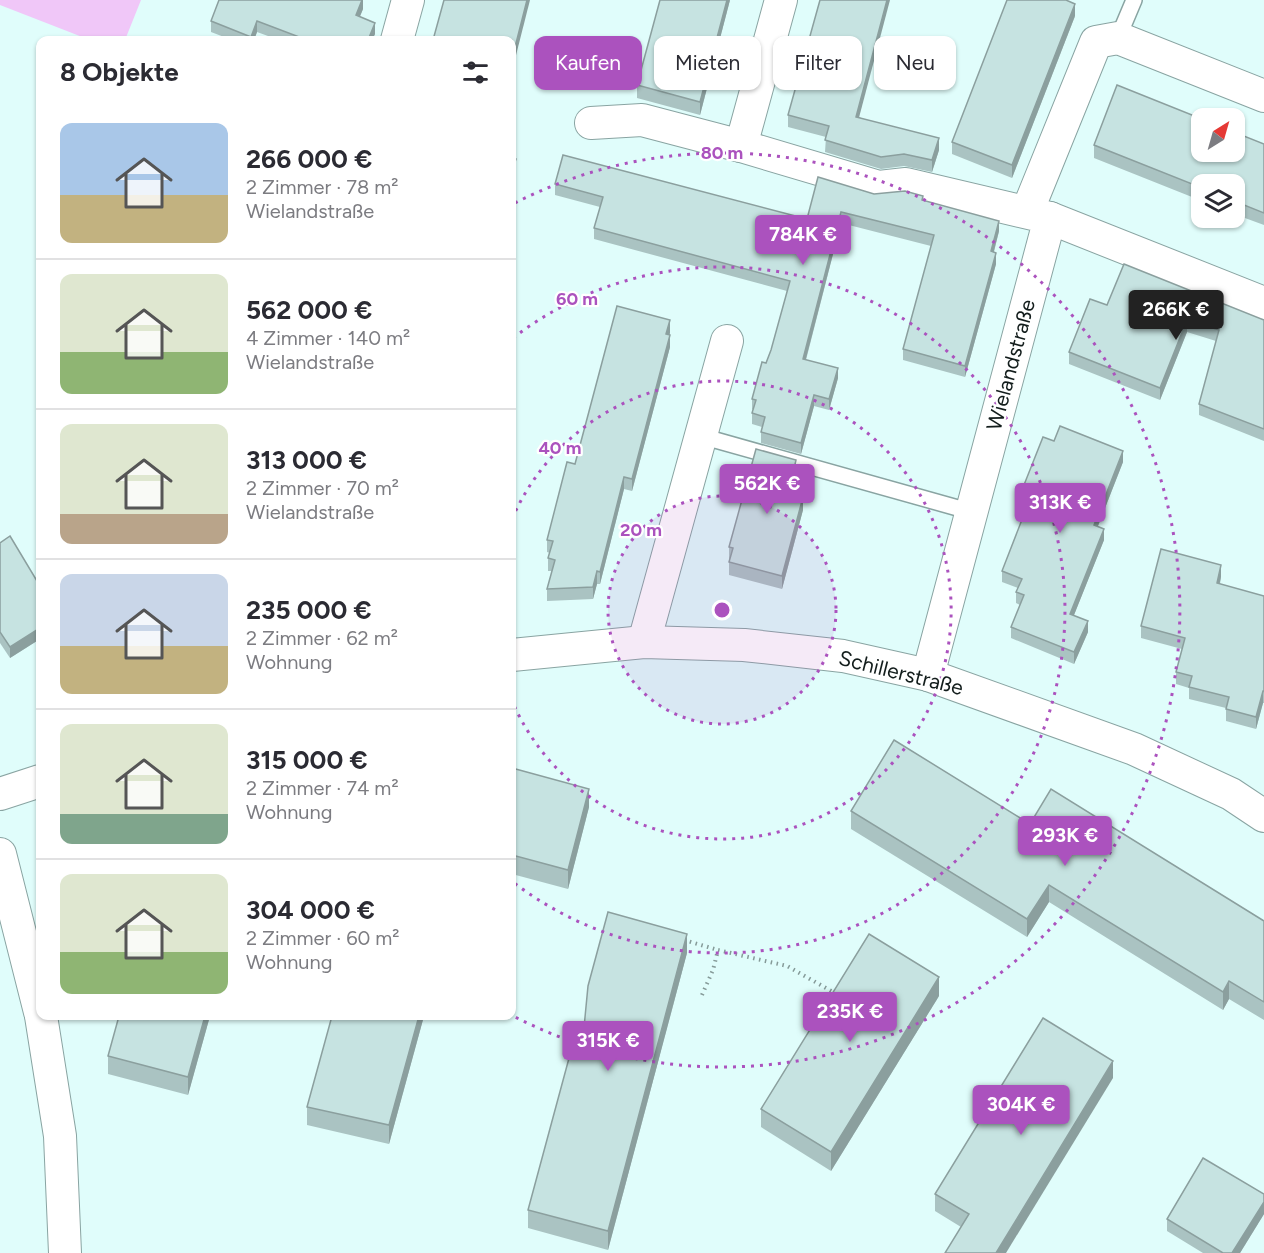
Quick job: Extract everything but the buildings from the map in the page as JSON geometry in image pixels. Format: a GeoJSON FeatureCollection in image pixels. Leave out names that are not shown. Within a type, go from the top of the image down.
{"type":"FeatureCollection","features":[{"type":"Feature","properties":{"kind":"street"},"geometry":{"type":"LineString","coordinates":[[398,36],[408,0]]}},
{"type":"Feature","properties":{"kind":"street"},"geometry":{"type":"LineString","coordinates":[[741,146],[781,0]]}},
{"type":"Feature","properties":{"kind":"street"},"geometry":{"type":"LineString","coordinates":[[1118,38],[1264,96]]}},
{"type":"Feature","properties":{"kind":"street","name":"Wielandstraße"},"geometry":{"type":"LineString","coordinates":[[928,675],[972,512],[1039,215],[1096,42],[1118,38]]}},
{"type":"Feature","properties":{"kind":"street"},"geometry":{"type":"LineString","coordinates":[[591,123],[642,120],[741,146],[879,187],[906,184],[1039,215],[1264,303]]}},
{"type":"Feature","properties":{"kind":"street"},"geometry":{"type":"LineString","coordinates":[[644,642],[727,341]]}},
{"type":"Feature","properties":{"kind":"street","name":"Schillerstraße"},"geometry":{"type":"LineString","coordinates":[[516,655],[644,642],[744,645],[843,656],[928,675],[1134,749],[1231,794],[1264,816]]}},
{"type":"Feature","properties":{"kind":"street"},"geometry":{"type":"LineString","coordinates":[[0,794],[36,782]]}},
{"type":"Feature","properties":{"kind":"street"},"geometry":{"type":"LineString","coordinates":[[0,854],[36,994]]}},
{"type":"Feature","properties":{"kind":"street"},"geometry":{"type":"LineString","coordinates":[[42,1020],[60,1136],[65,1253]]}},
{"type":"Feature","properties":{"kind":"lane"},"geometry":{"type":"LineString","coordinates":[[1118,38],[1134,0]]}},
{"type":"Feature","properties":{"kind":"lane"},"geometry":{"type":"LineString","coordinates":[[700,436],[972,512]]}},
{"type":"Feature","properties":{"kind":"path"},"geometry":{"type":"LineString","coordinates":[[680,939],[787,966],[833,992]]}},
{"type":"Feature","properties":{"kind":"path"},"geometry":{"type":"LineString","coordinates":[[702,995],[713,970],[718,950]]}},
{"type":"Feature","properties":{"kind":"shaded area"},"geometry":{"type":"Polygon","coordinates":[[[0,0],[141,0],[127,36],[80,36],[0,5],[0,0]]]}}]}
